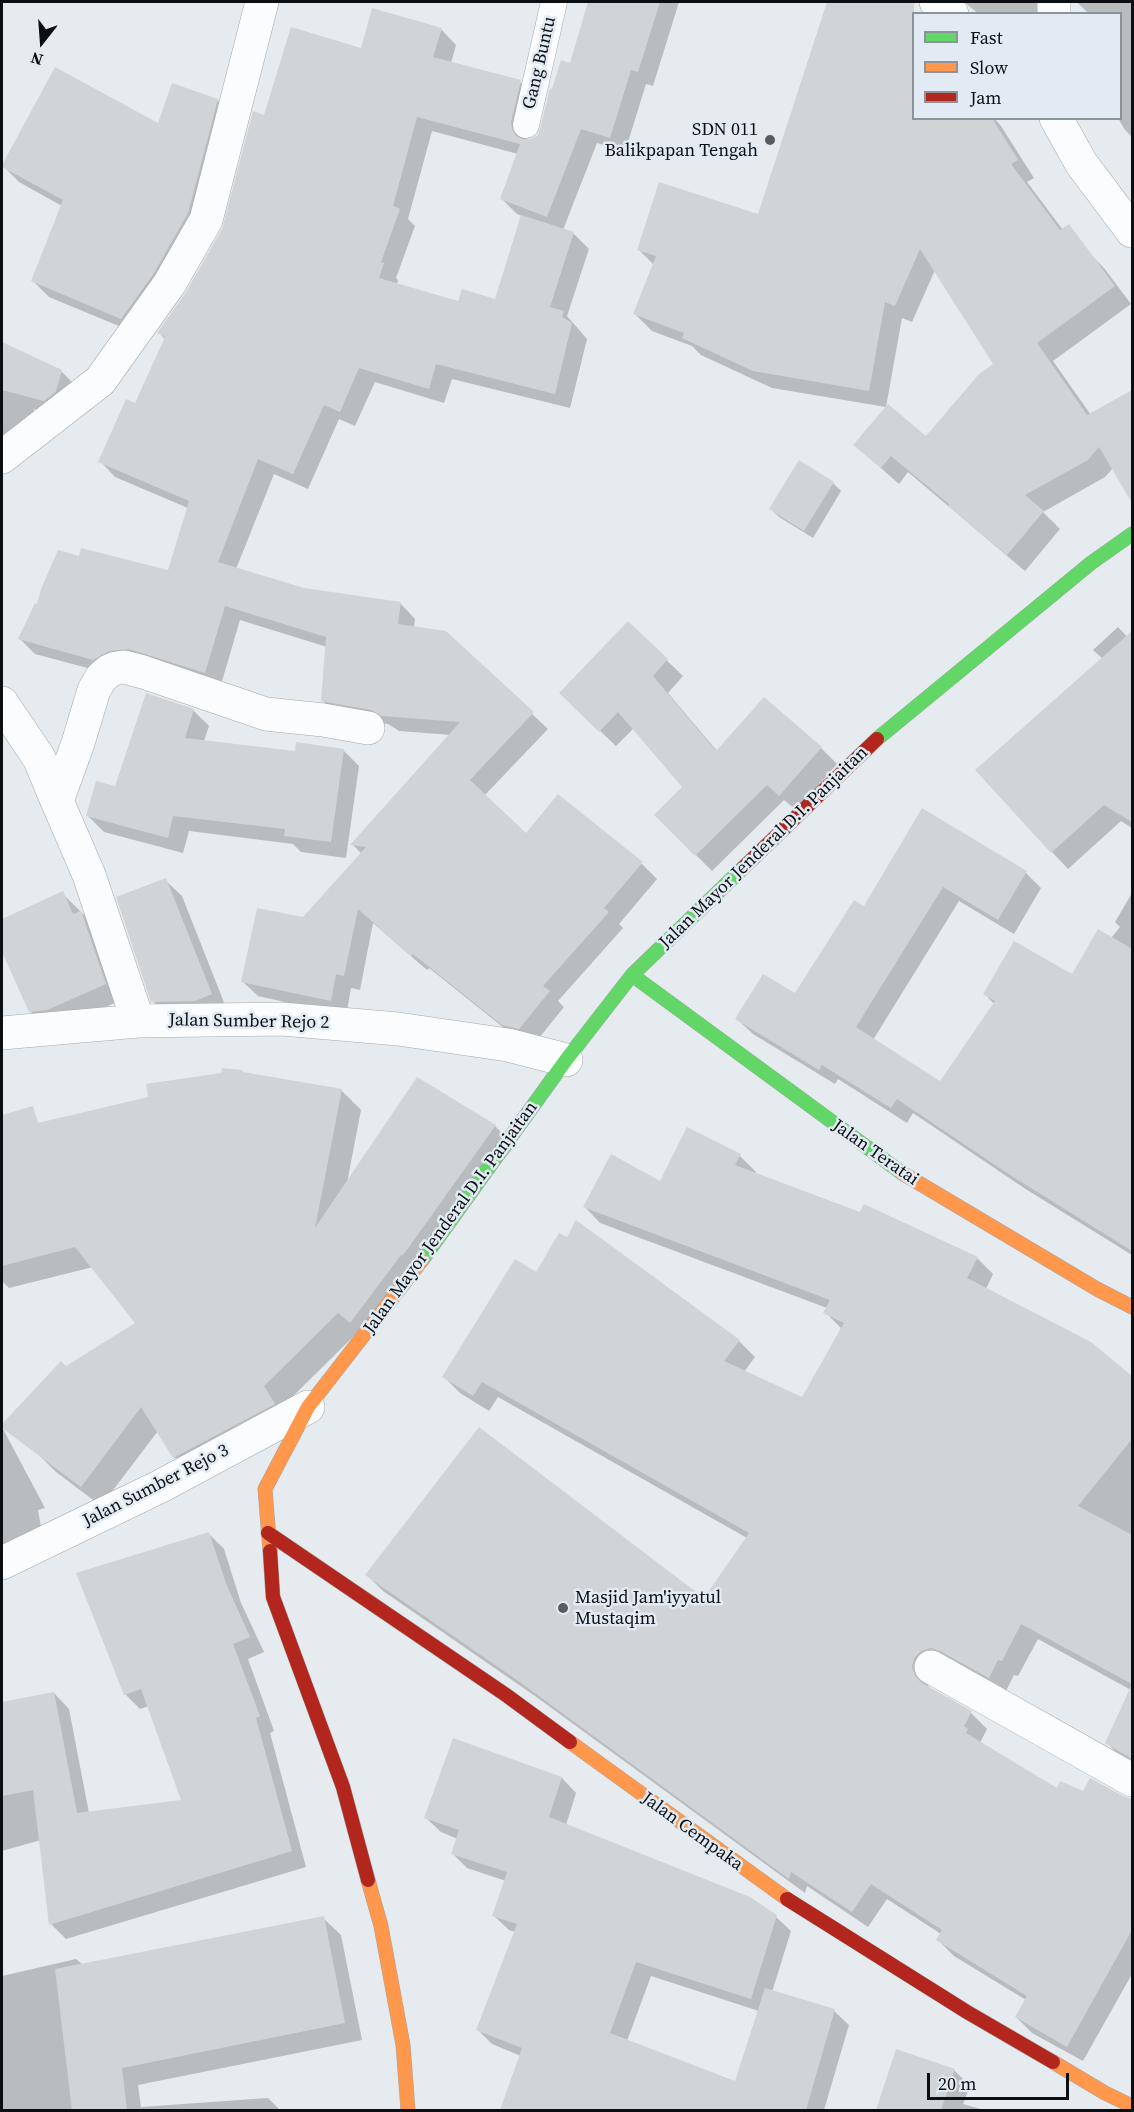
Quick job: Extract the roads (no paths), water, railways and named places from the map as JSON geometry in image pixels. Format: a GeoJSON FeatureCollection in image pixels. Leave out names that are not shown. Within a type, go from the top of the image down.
{"type":"FeatureCollection","features":[{"type":"Feature","properties":{"kind":"main road","name":"Jalan Mayor Jenderal D.I. Panjaitan"},"geometry":{"type":"LineString","coordinates":[[408,2110],[403,2045],[381,1926],[343,1786],[273,1597],[265,1489],[308,1407],[424,1258],[566,1060],[632,975],[884,732],[1091,563],[1132,534]]}},
{"type":"Feature","properties":{"kind":"main road","name":"Jalan Teratai"},"geometry":{"type":"LineString","coordinates":[[632,975],[896,1170],[1097,1289],[1132,1307]]}},
{"type":"Feature","properties":{"kind":"main road","name":"Jalan Cempaka"},"geometry":{"type":"LineString","coordinates":[[268,1533],[506,1695],[775,1892],[967,2012],[1105,2093],[1132,2106]]}},
{"type":"Feature","properties":{"kind":"street"},"geometry":{"type":"LineString","coordinates":[[2,457],[100,381],[170,283],[206,220],[262,2]]}},
{"type":"Feature","properties":{"kind":"street"},"geometry":{"type":"LineString","coordinates":[[936,2],[949,12]]}},
{"type":"Feature","properties":{"kind":"street"},"geometry":{"type":"LineString","coordinates":[[1057,120],[1081,163],[1132,231]]}},
{"type":"Feature","properties":{"kind":"street"},"geometry":{"type":"LineString","coordinates":[[57,801],[94,690],[101,678],[116,668],[124,667],[143,672],[266,714],[324,720],[368,728]]}},
{"type":"Feature","properties":{"kind":"street"},"geometry":{"type":"LineString","coordinates":[[2,704],[39,758],[89,875],[138,1021]]}},
{"type":"Feature","properties":{"kind":"street","name":"Jalan Sumber Rejo 2"},"geometry":{"type":"LineString","coordinates":[[2,1033],[138,1021],[282,1019],[398,1029],[508,1046],[566,1060]]}},
{"type":"Feature","properties":{"kind":"street","name":"Jalan Sumber Rejo 3"},"geometry":{"type":"LineString","coordinates":[[2,1563],[161,1485],[308,1407]]}},
{"type":"Feature","properties":{"kind":"street"},"geometry":{"type":"LineString","coordinates":[[931,1667],[1132,1780]]}},
{"type":"Feature","properties":{"kind":"lane","name":"Gang Buntu"},"geometry":{"type":"LineString","coordinates":[[526,125],[554,2]]}},
{"type":"Feature","properties":{"kind":"place","name":"SDN 011 Balikpapan Tengah"},"geometry":{"type":"Point","coordinates":[770,140]}},
{"type":"Feature","properties":{"kind":"place","name":"Masjid Jam'iyyatul Mustaqim"},"geometry":{"type":"Point","coordinates":[563,1608]}}]}
